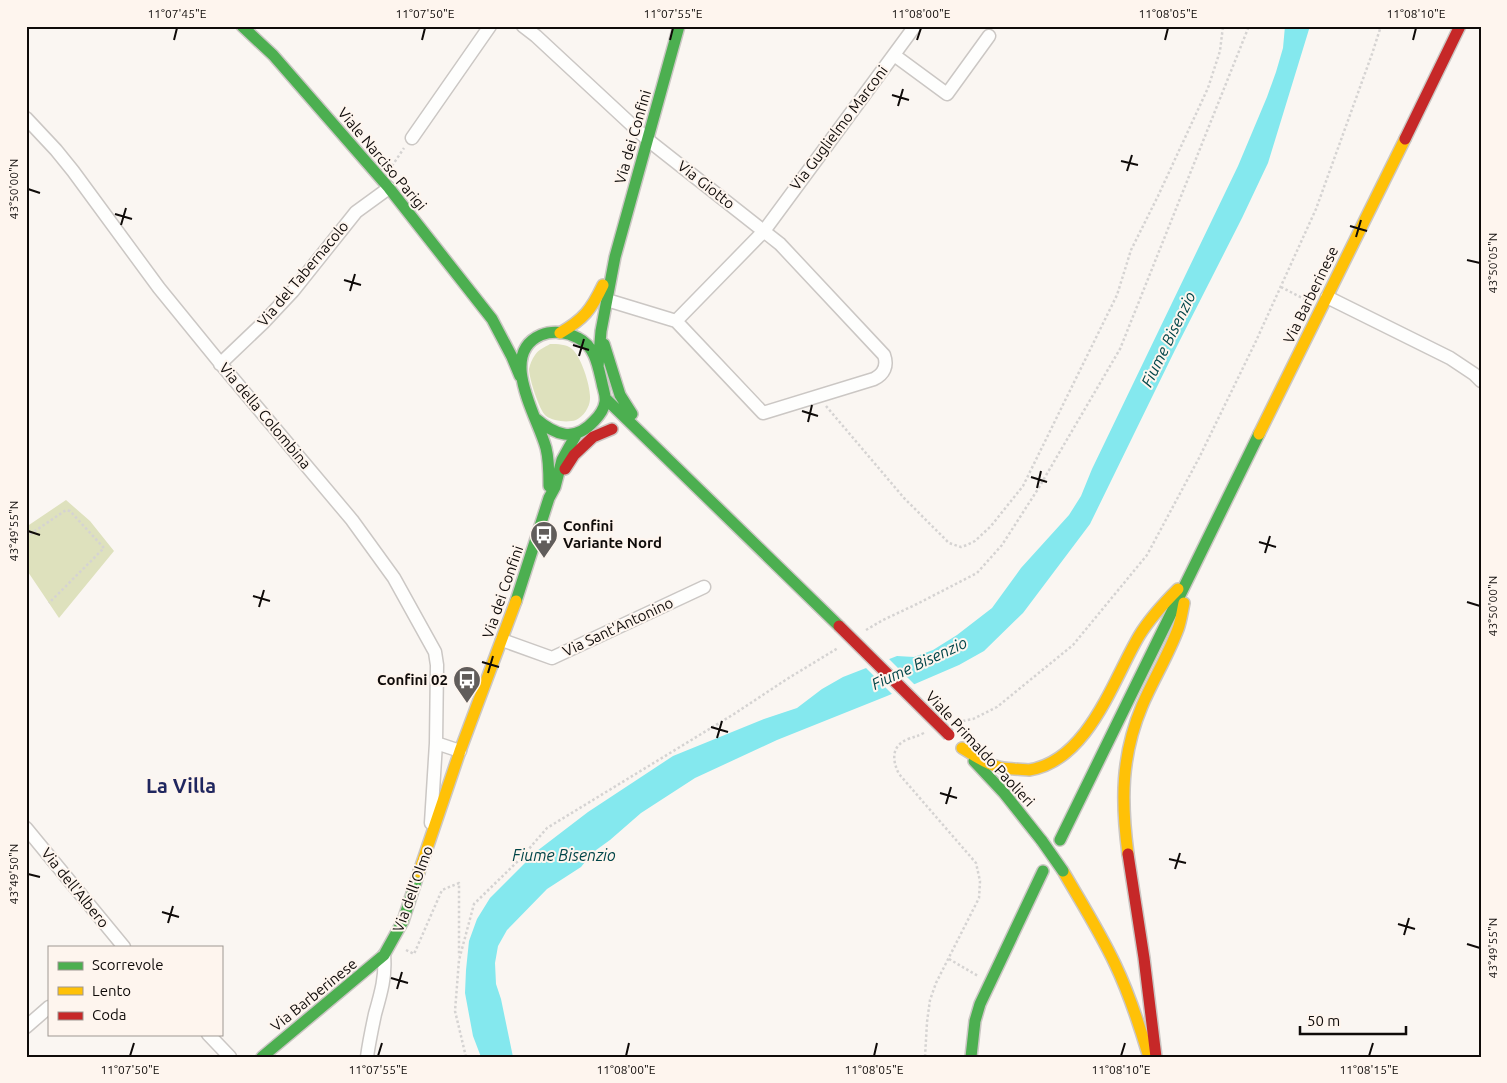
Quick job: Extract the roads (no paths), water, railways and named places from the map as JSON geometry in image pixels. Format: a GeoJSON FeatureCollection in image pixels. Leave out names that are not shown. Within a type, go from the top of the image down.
{"type":"FeatureCollection","features":[{"type":"Feature","properties":{"kind":"main road","name":"Viale Narciso Parigi"},"geometry":{"type":"LineString","coordinates":[[242,26],[273,55],[389,188],[492,319],[520,376]]}},
{"type":"Feature","properties":{"kind":"main road","name":"Via dei Confini"},"geometry":{"type":"LineString","coordinates":[[598,367],[601,331],[615,257],[679,26]]}},
{"type":"Feature","properties":{"kind":"main road","name":"Via Barberinese"},"geometry":{"type":"LineString","coordinates":[[1189,578],[1460,26]]}},
{"type":"Feature","properties":{"kind":"main road","name":"Via dei Confini"},"geometry":{"type":"LineString","coordinates":[[560,333],[584,317],[593,307],[615,257]]}},
{"type":"Feature","properties":{"kind":"main road","name":"Viale Narciso Parigi"},"geometry":{"type":"LineString","coordinates":[[492,319],[518,334],[541,335]]}},
{"type":"Feature","properties":{"kind":"main road"},"geometry":{"type":"LineString","coordinates":[[601,331],[613,377],[620,395],[635,420],[657,447]]}},
{"type":"Feature","properties":{"kind":"main road","name":"Via dei Confini"},"geometry":{"type":"LineString","coordinates":[[460,750],[533,552],[562,460],[582,431],[601,413],[605,398],[598,367],[592,352],[583,340],[569,334],[560,333],[541,335],[532,341],[523,352],[520,368],[520,376],[546,447],[549,498]]}},
{"type":"Feature","properties":{"kind":"main road","name":"Viale Primaldo Paolieri"},"geometry":{"type":"LineString","coordinates":[[605,398],[839,626],[962,748],[1004,793],[1042,841],[1088,911],[1133,1007],[1149,1057]]}},
{"type":"Feature","properties":{"kind":"main road"},"geometry":{"type":"LineString","coordinates":[[535,418],[552,432],[567,435],[582,431]]}},
{"type":"Feature","properties":{"kind":"main road"},"geometry":{"type":"LineString","coordinates":[[555,487],[580,448],[593,437],[612,429]]}},
{"type":"Feature","properties":{"kind":"main road","name":"Viale Primaldo Paolieri"},"geometry":{"type":"LineString","coordinates":[[582,431],[612,429],[632,434],[657,447]]}},
{"type":"Feature","properties":{"kind":"main road"},"geometry":{"type":"LineString","coordinates":[[962,748],[994,766],[1013,770],[1034,769],[1049,764],[1061,756],[1091,726],[1147,623],[1189,578]]}},
{"type":"Feature","properties":{"kind":"main road"},"geometry":{"type":"LineString","coordinates":[[1060,840],[1189,578]]}},
{"type":"Feature","properties":{"kind":"main road"},"geometry":{"type":"LineString","coordinates":[[1156,1057],[1130,864],[1123,787],[1125,764],[1132,733],[1179,627],[1189,578]]}},
{"type":"Feature","properties":{"kind":"main road","name":"Via dell'Olmo"},"geometry":{"type":"LineString","coordinates":[[384,955],[403,921],[460,750]]}},
{"type":"Feature","properties":{"kind":"main road"},"geometry":{"type":"LineString","coordinates":[[971,1057],[975,1020],[980,1004],[1043,871]]}},
{"type":"Feature","properties":{"kind":"main road","name":"Via Barberinese"},"geometry":{"type":"LineString","coordinates":[[262,1057],[343,992],[384,955]]}},
{"type":"Feature","properties":{"kind":"main road"},"geometry":{"type":"LineString","coordinates":[[1133,1007],[1139,1057]]}},
{"type":"Feature","properties":{"kind":"street"},"geometry":{"type":"LineString","coordinates":[[412,138],[490,26]]}},
{"type":"Feature","properties":{"kind":"street","name":"Via Giotto"},"geometry":{"type":"LineString","coordinates":[[523,26],[533,31],[648,140],[780,244],[884,355],[886,360],[885,368],[880,376],[874,379],[764,413],[676,321]]}},
{"type":"Feature","properties":{"kind":"street","name":"Via Guglielmo Marconi"},"geometry":{"type":"LineString","coordinates":[[676,321],[764,231],[915,26]]}},
{"type":"Feature","properties":{"kind":"street"},"geometry":{"type":"LineString","coordinates":[[894,54],[947,94],[989,36]]}},
{"type":"Feature","properties":{"kind":"street","name":"Via della Colombina"},"geometry":{"type":"LineString","coordinates":[[26,118],[73,171],[159,288],[220,364],[352,520],[394,578],[435,652],[437,665],[436,743],[430,842]]}},
{"type":"Feature","properties":{"kind":"street","name":"Via del Tabernacolo"},"geometry":{"type":"LineString","coordinates":[[220,364],[263,324],[293,291],[356,212],[389,188]]}},
{"type":"Feature","properties":{"kind":"street"},"geometry":{"type":"LineString","coordinates":[[607,300],[676,321]]}},
{"type":"Feature","properties":{"kind":"street"},"geometry":{"type":"LineString","coordinates":[[1324,302],[1450,358],[1481,381]]}},
{"type":"Feature","properties":{"kind":"street","name":"Via Sant'Antonino"},"geometry":{"type":"LineString","coordinates":[[502,640],[552,658],[704,587]]}},
{"type":"Feature","properties":{"kind":"street"},"geometry":{"type":"LineString","coordinates":[[436,743],[460,750]]}},
{"type":"Feature","properties":{"kind":"street","name":"Via dell'Albero"},"geometry":{"type":"LineString","coordinates":[[26,828],[120,946]]}},
{"type":"Feature","properties":{"kind":"street"},"geometry":{"type":"LineString","coordinates":[[367,1057],[383,988],[384,955]]}},
{"type":"Feature","properties":{"kind":"street"},"geometry":{"type":"LineString","coordinates":[[26,1027],[48,1008]]}},
{"type":"Feature","properties":{"kind":"street"},"geometry":{"type":"LineString","coordinates":[[210,1036],[230,1057]]}},
{"type":"Feature","properties":{"kind":"water","name":"Fiume Bisenzio"},"geometry":{"type":"Polygon","coordinates":[[[1285,26],[1310,26],[1268,163],[1090,524],[1023,613],[984,651],[959,665],[777,740],[695,778],[641,813],[592,853],[581,867],[547,889],[507,930],[498,946],[495,963],[496,984],[513,1057],[481,1057],[473,1036],[465,993],[469,941],[477,919],[490,898],[537,851],[588,812],[673,756],[764,719],[797,708],[822,689],[843,677],[897,656],[914,657],[933,650],[957,635],[992,608],[1021,568],[1069,515],[1081,496],[1092,469],[1238,166],[1276,72],[1283,48],[1285,26]]]}},
{"type":"Feature","properties":{"kind":"place","name":"Confini Variante Nord"},"geometry":{"type":"Point","coordinates":[544,559]}},
{"type":"Feature","properties":{"kind":"place","name":"Confini 02"},"geometry":{"type":"Point","coordinates":[467,704]}},
{"type":"Feature","properties":{"kind":"district","name":"La Villa"},"geometry":{"type":"Point","coordinates":[181,786]}}]}
